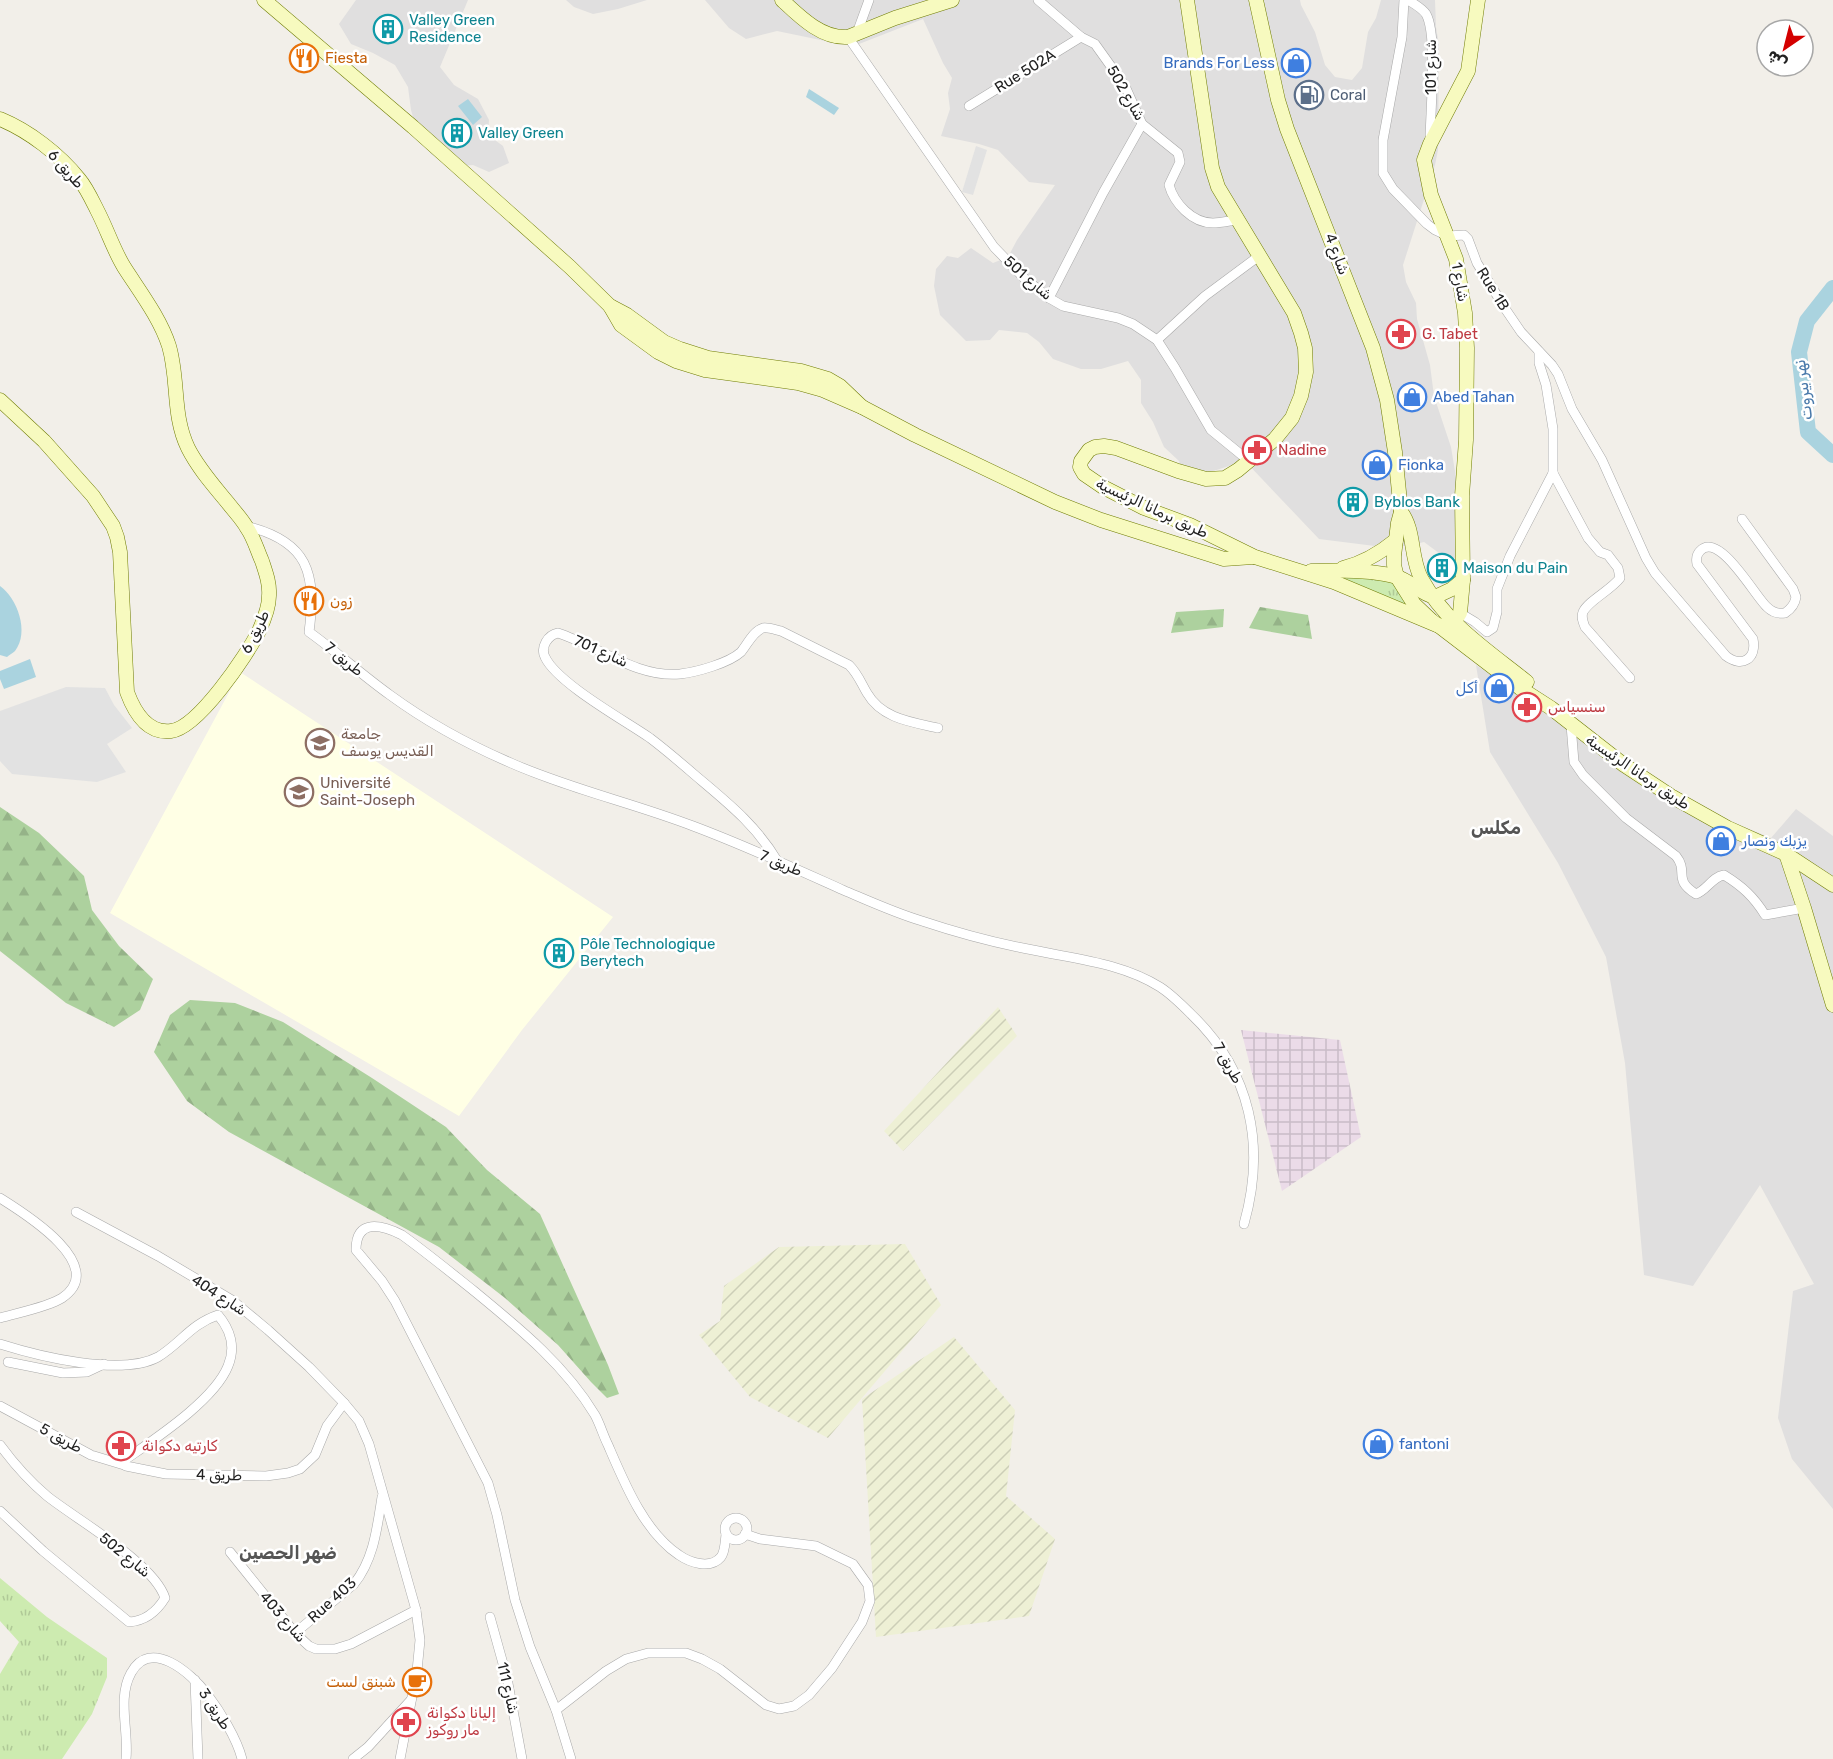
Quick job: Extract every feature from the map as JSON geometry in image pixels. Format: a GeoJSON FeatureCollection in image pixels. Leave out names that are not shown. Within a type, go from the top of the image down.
{"type":"FeatureCollection","features":[{"type":"Feature","properties":{"kind":"street"},"geometry":{"type":"LineString","coordinates":[[264,0],[413,127],[570,267],[610,306],[621,325],[658,352],[676,361],[720,372],[798,383],[823,390],[1055,502],[1101,520],[1224,559],[1255,557]]}},
{"type":"Feature","properties":{"kind":"street"},"geometry":{"type":"LineString","coordinates":[[782,0],[799,17],[818,29],[841,37],[853,35],[895,18],[952,0]]}},
{"type":"Feature","properties":{"kind":"street"},"geometry":{"type":"LineString","coordinates":[[853,35],[869,0]]}},
{"type":"Feature","properties":{"kind":"street","name":"شارع 502"},"geometry":{"type":"LineString","coordinates":[[1038,0],[1082,37],[1095,44],[1125,86],[1142,124],[1178,153],[1180,162],[1168,184],[1171,192],[1187,212],[1199,221],[1211,223],[1236,220]]}},
{"type":"Feature","properties":{"kind":"street","name":"طريق برمانا الرئيسية"},"geometry":{"type":"LineString","coordinates":[[1187,0],[1212,168],[1218,187],[1236,220],[1294,313],[1305,348],[1306,372],[1301,396],[1292,418],[1275,439],[1225,478],[1206,480],[1116,448],[1104,446],[1089,450],[1081,461],[1080,467],[1084,474],[1103,487],[1144,508],[1190,525],[1255,557],[1334,582],[1439,627],[1520,688],[1551,708],[1624,765],[1671,796],[1728,828],[1786,854],[1833,885]]}},
{"type":"Feature","properties":{"kind":"street","name":"شارع 4"},"geometry":{"type":"LineString","coordinates":[[1256,0],[1278,100],[1287,129],[1373,348],[1391,419],[1401,512]]}},
{"type":"Feature","properties":{"kind":"street"},"geometry":{"type":"LineString","coordinates":[[1406,0],[1402,38],[1383,140],[1383,173],[1393,189],[1414,213],[1435,230],[1448,236]]}},
{"type":"Feature","properties":{"kind":"street","name":"شارع 101"},"geometry":{"type":"LineString","coordinates":[[1406,0],[1418,5],[1426,14],[1432,39],[1430,144]]}},
{"type":"Feature","properties":{"kind":"street","name":"شارع 1"},"geometry":{"type":"LineString","coordinates":[[1457,618],[1463,580],[1462,496],[1467,348],[1465,313],[1456,259],[1431,195],[1424,160],[1468,71],[1478,0]]}},
{"type":"Feature","properties":{"kind":"street","name":"شارع 501"},"geometry":{"type":"LineString","coordinates":[[853,35],[994,247],[1024,278],[1049,298],[1063,306],[1118,318],[1133,324],[1156,340],[1211,430],[1249,461]]}},
{"type":"Feature","properties":{"kind":"street","name":"Rue 502A"},"geometry":{"type":"LineString","coordinates":[[969,106],[1082,37]]}},
{"type":"Feature","properties":{"kind":"street","name":"طريق 6"},"geometry":{"type":"LineString","coordinates":[[0,119],[16,126],[50,150],[80,179],[123,265],[143,296],[169,346],[178,418],[189,450],[246,526],[256,546],[268,582],[268,606],[258,633],[230,677],[207,704],[184,725],[171,731],[160,731],[150,726],[132,706],[127,692],[120,552],[113,526],[93,496],[44,441],[0,400]]}},
{"type":"Feature","properties":{"kind":"street"},"geometry":{"type":"LineString","coordinates":[[1049,298],[1142,124]]}},
{"type":"Feature","properties":{"kind":"street","name":"Rue 1B"},"geometry":{"type":"LineString","coordinates":[[1448,236],[1466,237],[1477,263],[1506,310],[1539,352]]}},
{"type":"Feature","properties":{"kind":"street"},"geometry":{"type":"LineString","coordinates":[[1156,340],[1205,296],[1259,256]]}},
{"type":"Feature","properties":{"kind":"street"},"geometry":{"type":"LineString","coordinates":[[1457,618],[1487,632],[1493,628],[1497,612],[1497,589],[1510,556],[1553,473],[1553,429],[1546,385],[1539,363],[1539,352]]}},
{"type":"Feature","properties":{"kind":"street"},"geometry":{"type":"LineString","coordinates":[[1539,352],[1562,380],[1564,393],[1602,460],[1655,573],[1726,656],[1731,660],[1741,662],[1753,651],[1753,639],[1697,564],[1699,552],[1705,547],[1713,547],[1722,553],[1739,570],[1767,608],[1777,613],[1789,611],[1796,597],[1786,579],[1742,519]]}},
{"type":"Feature","properties":{"kind":"street"},"geometry":{"type":"LineString","coordinates":[[1553,473],[1588,538],[1600,552],[1608,555],[1618,568],[1620,578],[1614,586],[1588,606],[1582,618],[1585,627],[1630,678]]}},
{"type":"Feature","properties":{"kind":"street"},"geometry":{"type":"LineString","coordinates":[[1401,512],[1394,565],[1397,577],[1414,604],[1439,627],[1445,627],[1457,618]]}},
{"type":"Feature","properties":{"kind":"street"},"geometry":{"type":"LineString","coordinates":[[1401,512],[1408,521],[1412,552],[1418,570],[1434,597],[1532,687],[1551,708]]}},
{"type":"Feature","properties":{"kind":"street","name":"طريق 7"},"geometry":{"type":"LineString","coordinates":[[246,526],[278,537],[305,562],[312,582],[312,614],[309,632],[394,698],[452,734],[509,762],[562,784],[693,825],[919,921],[1002,944],[1108,966],[1161,987],[1218,1042],[1233,1067],[1250,1111],[1255,1169],[1252,1198],[1244,1224]]}},
{"type":"Feature","properties":{"kind":"street"},"geometry":{"type":"LineString","coordinates":[[1333,570],[1368,559],[1396,540]]}},
{"type":"Feature","properties":{"kind":"street"},"geometry":{"type":"LineString","coordinates":[[1303,572],[1333,570],[1397,577],[1424,594],[1434,597],[1452,590],[1463,580]]}},
{"type":"Feature","properties":{"kind":"street","name":"شارع 701"},"geometry":{"type":"LineString","coordinates":[[778,862],[761,835],[736,810],[651,740],[558,675],[544,656],[543,649],[549,638],[558,633],[633,665],[651,671],[675,674],[706,668],[731,659],[740,653],[756,633],[763,628],[772,629],[849,665],[856,672],[867,694],[888,714],[902,720],[938,728]]}},
{"type":"Feature","properties":{"kind":"street"},"geometry":{"type":"LineString","coordinates":[[1571,725],[1574,762],[1583,775],[1626,818],[1676,856],[1681,862],[1683,883],[1696,894],[1719,876],[1724,875],[1746,890],[1765,915],[1804,908]]}},
{"type":"Feature","properties":{"kind":"street"},"geometry":{"type":"LineString","coordinates":[[1786,854],[1833,1005]]}},
{"type":"Feature","properties":{"kind":"street"},"geometry":{"type":"LineString","coordinates":[[0,1198],[24,1213],[66,1250],[77,1275],[70,1291],[61,1299],[0,1318]]}},
{"type":"Feature","properties":{"kind":"street","name":"شارع 404"},"geometry":{"type":"LineString","coordinates":[[76,1212],[158,1256],[232,1300],[289,1348],[344,1403]]}},
{"type":"Feature","properties":{"kind":"street"},"geometry":{"type":"LineString","coordinates":[[571,1759],[556,1710],[530,1647],[515,1600],[488,1483],[395,1301],[382,1281],[356,1250],[357,1237],[362,1231],[375,1226],[388,1228],[402,1235],[524,1331],[579,1392],[596,1417],[646,1522],[677,1554],[690,1562],[704,1564],[714,1562],[724,1549],[725,1526],[729,1521],[737,1518],[746,1524],[745,1534],[738,1539],[731,1539],[726,1535]]}},
{"type":"Feature","properties":{"kind":"street"},"geometry":{"type":"LineString","coordinates":[[0,1344],[70,1361],[136,1364],[148,1361],[172,1347],[201,1322],[218,1315],[229,1332],[231,1354],[228,1366],[219,1381],[192,1409],[122,1462],[124,1465]]}},
{"type":"Feature","properties":{"kind":"street"},"geometry":{"type":"LineString","coordinates":[[8,1362],[63,1373],[87,1372],[104,1364]]}},
{"type":"Feature","properties":{"kind":"street"},"geometry":{"type":"LineString","coordinates":[[344,1403],[359,1421],[364,1432],[416,1610],[420,1640],[417,1671],[400,1759]]}},
{"type":"Feature","properties":{"kind":"street","name":"طريق 4"},"geometry":{"type":"LineString","coordinates":[[124,1465],[166,1474],[266,1476],[288,1473],[300,1469],[315,1455],[327,1426],[344,1403]]}},
{"type":"Feature","properties":{"kind":"street","name":"طريق 5"},"geometry":{"type":"LineString","coordinates":[[0,1406],[91,1455],[124,1465]]}},
{"type":"Feature","properties":{"kind":"street","name":"شارع 502"},"geometry":{"type":"LineString","coordinates":[[0,1445],[17,1467],[47,1496],[148,1572],[160,1587],[165,1598],[150,1615],[135,1622],[129,1622],[0,1512]]}},
{"type":"Feature","properties":{"kind":"street","name":"Rue 403"},"geometry":{"type":"LineString","coordinates":[[295,1633],[354,1584],[361,1575],[375,1539],[383,1495]]}},
{"type":"Feature","properties":{"kind":"street"},"geometry":{"type":"LineString","coordinates":[[556,1710],[616,1665],[626,1659],[648,1653],[686,1653],[702,1659],[766,1705],[779,1709],[794,1706],[809,1695],[832,1668],[862,1622],[870,1601],[868,1585],[853,1564],[816,1546],[760,1539],[745,1534]]}},
{"type":"Feature","properties":{"kind":"street","name":"شارع 403"},"geometry":{"type":"LineString","coordinates":[[230,1552],[295,1633],[309,1646],[316,1649],[335,1649],[351,1644],[416,1610]]}},
{"type":"Feature","properties":{"kind":"street","name":"شارع 111"},"geometry":{"type":"LineString","coordinates":[[490,1617],[507,1678],[522,1759]]}},
{"type":"Feature","properties":{"kind":"street","name":"طريق 3"},"geometry":{"type":"LineString","coordinates":[[126,1759],[124,1696],[126,1684],[137,1663],[153,1656],[171,1663],[195,1680],[208,1695],[236,1742],[242,1759]]}},
{"type":"Feature","properties":{"kind":"street"},"geometry":{"type":"LineString","coordinates":[[195,1680],[198,1759]]}},
{"type":"Feature","properties":{"kind":"street"},"geometry":{"type":"LineString","coordinates":[[352,1759],[368,1747],[411,1700]]}},
{"type":"Feature","properties":{"kind":"shaded area"},"geometry":{"type":"Polygon","coordinates":[[[356,0],[468,0],[440,67],[454,85],[478,99],[489,120],[488,135],[503,146],[509,163],[489,172],[473,165],[450,167],[431,154],[418,135],[408,87],[395,65],[351,44],[339,24],[356,0]]]}},
{"type":"Feature","properties":{"kind":"shaded area"},"geometry":{"type":"Polygon","coordinates":[[[566,0],[647,0],[593,14],[574,7],[566,0]]]}},
{"type":"Feature","properties":{"kind":"shaded area"},"geometry":{"type":"Polygon","coordinates":[[[705,0],[1300,0],[1315,32],[1325,65],[1335,77],[1352,80],[1362,68],[1368,32],[1376,18],[1381,0],[1435,0],[1439,45],[1438,150],[1403,265],[1406,282],[1416,303],[1417,319],[1430,365],[1434,396],[1451,447],[1461,508],[1462,549],[1451,562],[1424,542],[1408,546],[1375,546],[1319,539],[1243,459],[1198,476],[1183,476],[1179,461],[1164,447],[1153,422],[1141,403],[1141,380],[1128,361],[1101,369],[1081,369],[1053,359],[1039,342],[1027,333],[999,330],[990,340],[966,341],[940,315],[934,286],[936,269],[947,256],[958,258],[971,248],[993,263],[1008,257],[1055,185],[1029,182],[998,150],[941,136],[950,109],[948,93],[952,78],[923,19],[859,44],[835,43],[777,31],[746,39],[729,28],[705,0]]]}},
{"type":"Feature","properties":{"kind":"shaded area"},"geometry":{"type":"Polygon","coordinates":[[[976,146],[987,150],[973,195],[962,192],[976,146]]]}},
{"type":"Feature","properties":{"kind":"shaded area"},"geometry":{"type":"Polygon","coordinates":[[[1476,665],[1681,801],[1771,838],[1796,809],[1833,836],[1833,1509],[1792,1459],[1778,1418],[1793,1291],[1814,1284],[1760,1185],[1693,1286],[1644,1275],[1625,1063],[1606,957],[1558,863],[1490,752],[1476,665]]]}},
{"type":"Feature","properties":{"kind":"shaded area","name":"Université Saint-Joseph"},"geometry":{"type":"Polygon","coordinates":[[[240,672],[613,917],[522,1030],[459,1116],[110,913],[240,672]]]}},
{"type":"Feature","properties":{"kind":"shaded area"},"geometry":{"type":"Polygon","coordinates":[[[66,687],[105,688],[114,705],[132,728],[107,744],[126,772],[97,782],[12,774],[0,761],[0,711],[66,687]]]}},
{"type":"Feature","properties":{"kind":"shaded area"},"geometry":{"type":"Polygon","coordinates":[[[998,1007],[1017,1036],[903,1151],[884,1131],[998,1007]]]}},
{"type":"Feature","properties":{"kind":"shaded area"},"geometry":{"type":"Polygon","coordinates":[[[1241,1030],[1340,1040],[1361,1137],[1282,1191],[1241,1030]]]}},
{"type":"Feature","properties":{"kind":"shaded area"},"geometry":{"type":"Polygon","coordinates":[[[905,1244],[941,1305],[828,1438],[750,1397],[699,1335],[720,1321],[724,1286],[779,1247],[905,1244]]]}},
{"type":"Feature","properties":{"kind":"shaded area"},"geometry":{"type":"Polygon","coordinates":[[[954,1337],[1015,1410],[1006,1496],[1055,1539],[1029,1616],[876,1637],[862,1399],[954,1337]]]}},
{"type":"Feature","properties":{"kind":"green space"},"geometry":{"type":"Polygon","coordinates":[[[1328,573],[1390,581],[1411,609],[1328,573]]]}},
{"type":"Feature","properties":{"kind":"green space"},"geometry":{"type":"Polygon","coordinates":[[[1260,607],[1308,615],[1312,639],[1249,628],[1260,607]]]}},
{"type":"Feature","properties":{"kind":"green space"},"geometry":{"type":"Polygon","coordinates":[[[1224,609],[1223,627],[1171,633],[1176,612],[1224,609]]]}},
{"type":"Feature","properties":{"kind":"green space"},"geometry":{"type":"Polygon","coordinates":[[[0,807],[39,833],[84,876],[92,910],[119,946],[153,979],[140,1010],[114,1027],[66,1003],[0,951],[0,807]]]}},
{"type":"Feature","properties":{"kind":"green space"},"geometry":{"type":"Polygon","coordinates":[[[190,1000],[235,1003],[283,1022],[446,1127],[487,1170],[540,1214],[619,1394],[607,1398],[558,1345],[505,1298],[439,1247],[229,1132],[187,1101],[154,1052],[170,1015],[190,1000]]]}},
{"type":"Feature","properties":{"kind":"green space"},"geometry":{"type":"Polygon","coordinates":[[[0,1578],[47,1617],[107,1658],[107,1677],[92,1714],[62,1759],[0,1759],[0,1674],[19,1642],[0,1621],[0,1578]]]}},
{"type":"Feature","properties":{"kind":"water"},"geometry":{"type":"Polygon","coordinates":[[[809,89],[839,108],[834,115],[806,97],[809,89]]]}},
{"type":"Feature","properties":{"kind":"water"},"geometry":{"type":"Polygon","coordinates":[[[468,99],[482,117],[473,125],[458,106],[468,99]]]}},
{"type":"Feature","properties":{"kind":"water"},"geometry":{"type":"Polygon","coordinates":[[[0,586],[12,599],[20,616],[21,625],[19,643],[15,651],[7,657],[0,655],[0,586]]]}},
{"type":"Feature","properties":{"kind":"water"},"geometry":{"type":"Polygon","coordinates":[[[30,659],[36,677],[4,689],[0,671],[30,659]]]}},
{"type":"Feature","properties":{"kind":"waterway","name":"نهر بيروت"},"geometry":{"type":"LineString","coordinates":[[1833,288],[1807,321],[1799,352],[1808,432],[1833,455]]}},
{"type":"Feature","properties":{"kind":"place","name":"Valley Green Residence"},"geometry":{"type":"Point","coordinates":[388,29]}},
{"type":"Feature","properties":{"kind":"place","name":"Fiesta"},"geometry":{"type":"Point","coordinates":[304,58]}},
{"type":"Feature","properties":{"kind":"place","name":"Brands For Less"},"geometry":{"type":"Point","coordinates":[1296,63]}},
{"type":"Feature","properties":{"kind":"place","name":"Coral"},"geometry":{"type":"Point","coordinates":[1309,95]}},
{"type":"Feature","properties":{"kind":"place","name":"Valley Green"},"geometry":{"type":"Point","coordinates":[457,133]}},
{"type":"Feature","properties":{"kind":"place","name":"G. Tabet"},"geometry":{"type":"Point","coordinates":[1401,334]}},
{"type":"Feature","properties":{"kind":"place","name":"Abed Tahan"},"geometry":{"type":"Point","coordinates":[1412,397]}},
{"type":"Feature","properties":{"kind":"place","name":"Nadine"},"geometry":{"type":"Point","coordinates":[1257,450]}},
{"type":"Feature","properties":{"kind":"place","name":"Fionka"},"geometry":{"type":"Point","coordinates":[1377,465]}},
{"type":"Feature","properties":{"kind":"place","name":"Byblos Bank"},"geometry":{"type":"Point","coordinates":[1353,502]}},
{"type":"Feature","properties":{"kind":"place","name":"Maison du Pain"},"geometry":{"type":"Point","coordinates":[1442,568]}},
{"type":"Feature","properties":{"kind":"place","name":"زون"},"geometry":{"type":"Point","coordinates":[309,601]}},
{"type":"Feature","properties":{"kind":"place","name":"أكل"},"geometry":{"type":"Point","coordinates":[1499,688]}},
{"type":"Feature","properties":{"kind":"place","name":"سنسياس"},"geometry":{"type":"Point","coordinates":[1527,707]}},
{"type":"Feature","properties":{"kind":"place","name":"جامعة القديس يوسف"},"geometry":{"type":"Point","coordinates":[320,743]}},
{"type":"Feature","properties":{"kind":"place","name":"Université Saint-Joseph"},"geometry":{"type":"Point","coordinates":[299,792]}},
{"type":"Feature","properties":{"kind":"place","name":"يزبك ونصار"},"geometry":{"type":"Point","coordinates":[1721,841]}},
{"type":"Feature","properties":{"kind":"place","name":"Pôle Technologique Berytech"},"geometry":{"type":"Point","coordinates":[559,953]}},
{"type":"Feature","properties":{"kind":"place","name":"fantoni"},"geometry":{"type":"Point","coordinates":[1378,1444]}},
{"type":"Feature","properties":{"kind":"place","name":"كارتيه دكوانة"},"geometry":{"type":"Point","coordinates":[121,1446]}},
{"type":"Feature","properties":{"kind":"place","name":"شبنق لست"},"geometry":{"type":"Point","coordinates":[417,1682]}},
{"type":"Feature","properties":{"kind":"place","name":"إليانا دكوانة مار روكوز"},"geometry":{"type":"Point","coordinates":[406,1722]}},
{"type":"Feature","properties":{"kind":"district","name":"مكلس"},"geometry":{"type":"Point","coordinates":[1496,828]}},
{"type":"Feature","properties":{"kind":"district","name":"ضهر الحصين"},"geometry":{"type":"Point","coordinates":[288,1553]}}]}
